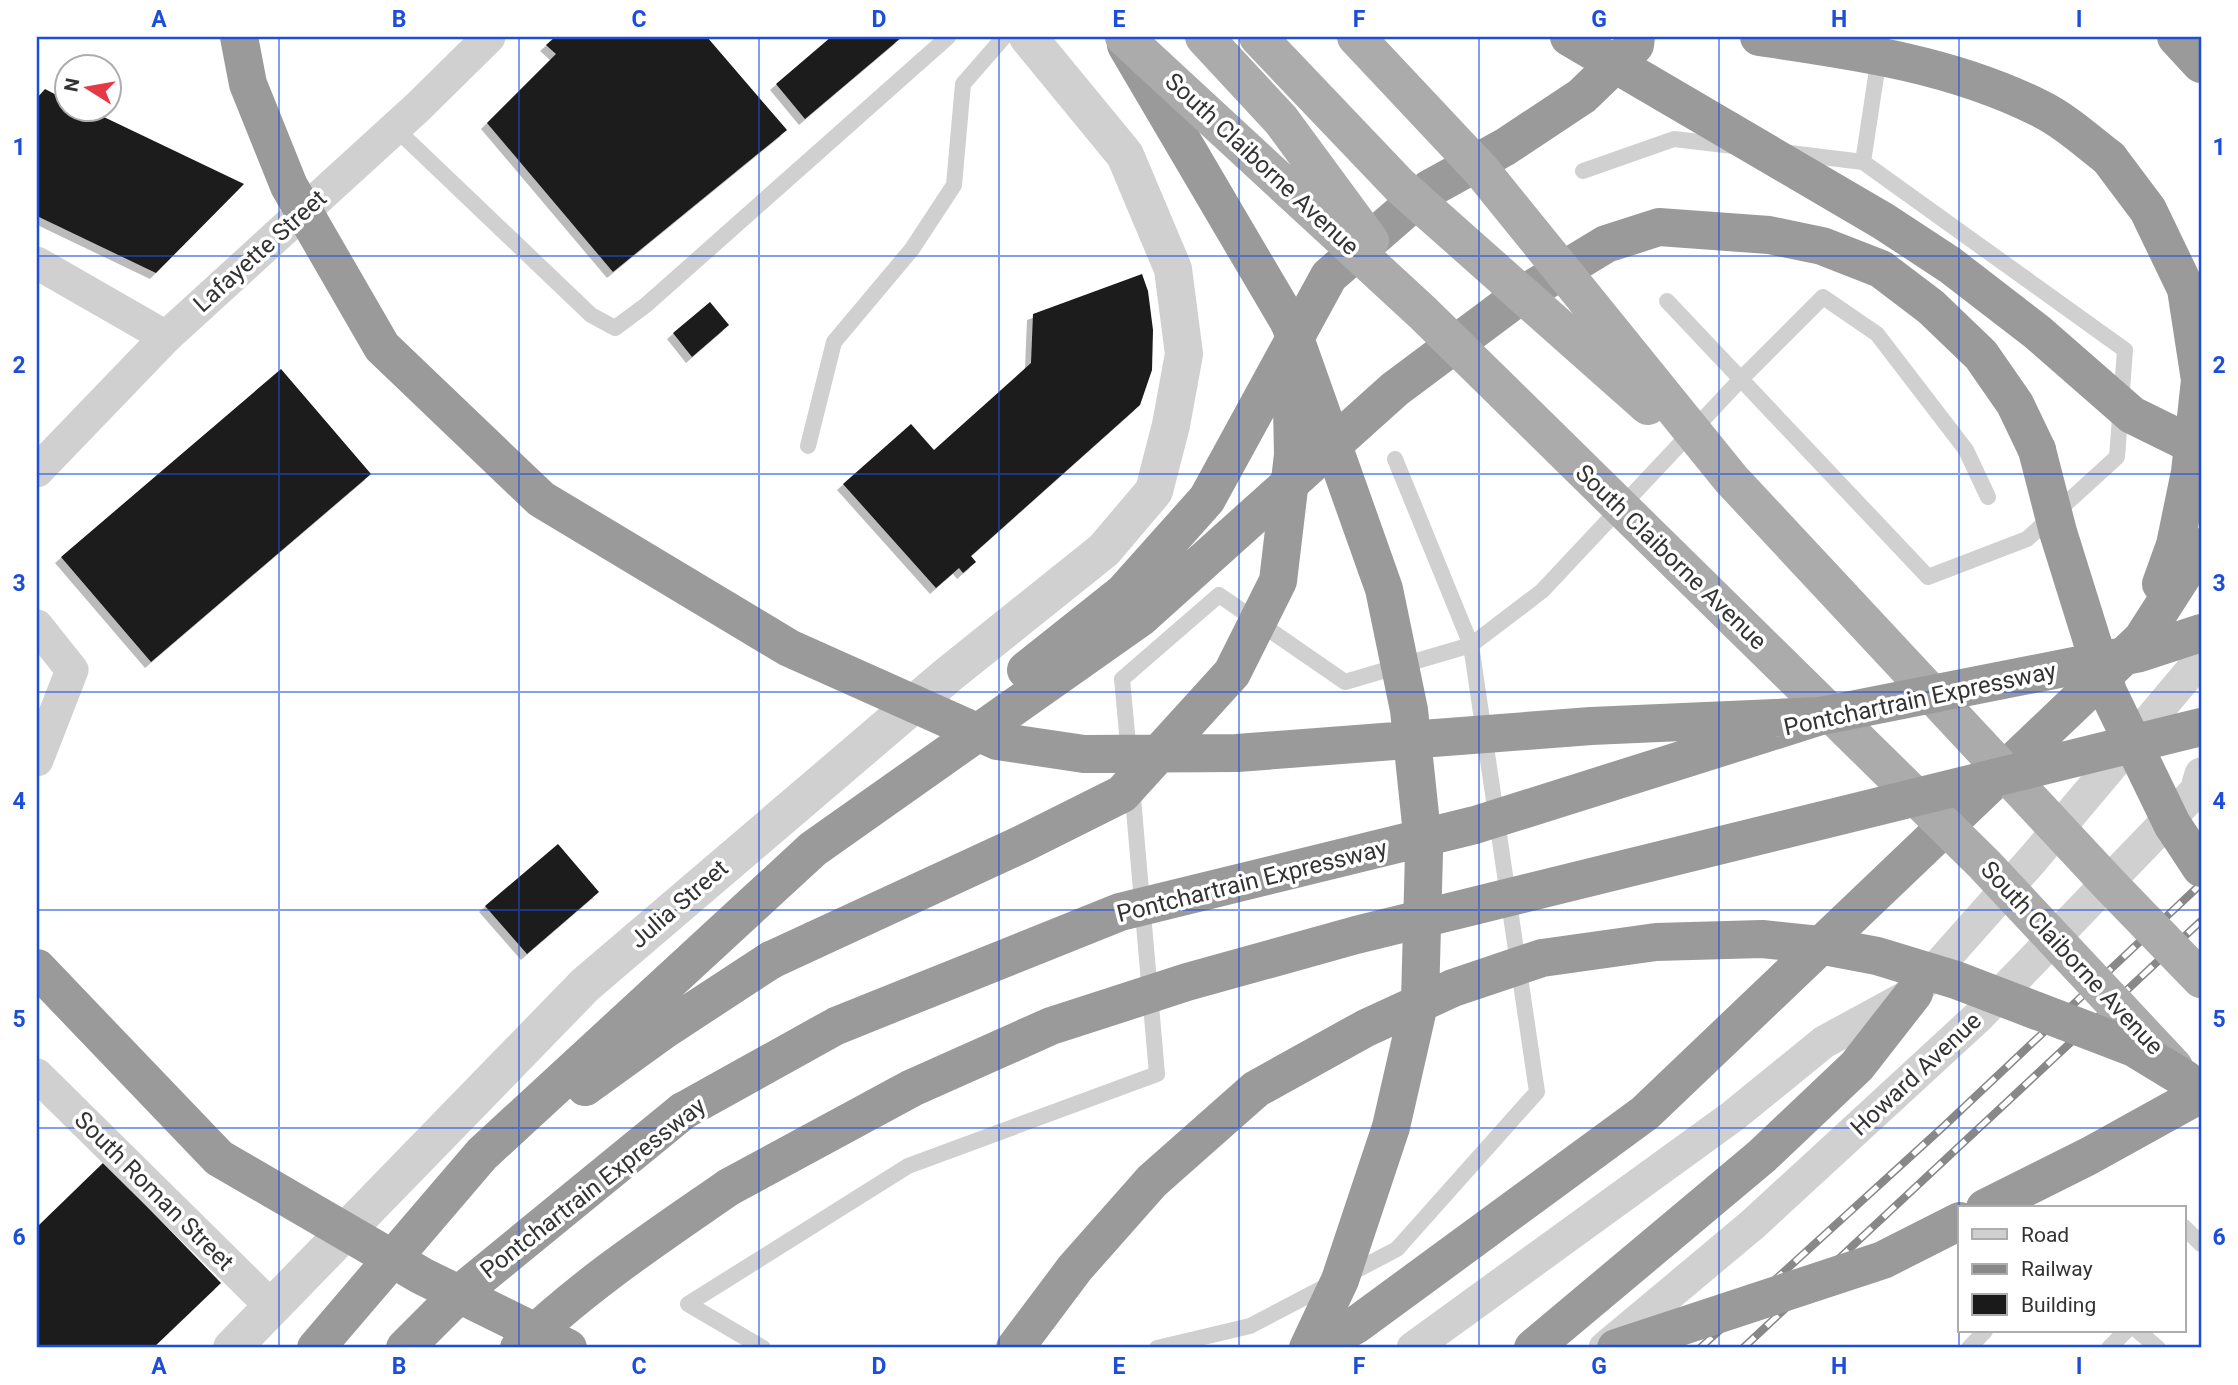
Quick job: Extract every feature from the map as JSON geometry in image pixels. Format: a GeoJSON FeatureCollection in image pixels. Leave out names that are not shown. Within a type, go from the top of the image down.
{"type":"FeatureCollection","features":[{"type":"Feature","properties":{"kind":"highway"},"geometry":{"type":"LineString","coordinates":[[239,37],[248,84],[289,186],[382,347],[541,499],[789,648],[997,741],[1084,754],[1237,753],[1591,726],[1821,716]]}},
{"type":"Feature","properties":{"kind":"highway"},"geometry":{"type":"LineString","coordinates":[[1123,37],[1290,324],[1384,589],[1409,710],[1424,852],[1420,1000],[1394,1114],[1340,1280],[1308,1348]]}},
{"type":"Feature","properties":{"kind":"highway"},"geometry":{"type":"LineString","coordinates":[[1569,37],[1905,235],[1950,265],[2037,332],[2132,415],[2201,449]]}},
{"type":"Feature","properties":{"kind":"highway"},"geometry":{"type":"LineString","coordinates":[[1759,37],[1868,53],[1963,76],[2041,108],[2109,158],[2148,209],[2186,289],[2200,380],[2190,472],[2175,545],[2142,639]]}},
{"type":"Feature","properties":{"kind":"highway"},"geometry":{"type":"LineString","coordinates":[[2176,37],[2201,64]]}},
{"type":"Feature","properties":{"kind":"highway"},"geometry":{"type":"LineString","coordinates":[[916,776],[1001,689],[1124,592],[1207,499],[1329,276],[1429,189],[1505,147],[1582,96],[1637,40]]}},
{"type":"Feature","properties":{"kind":"highway"},"geometry":{"type":"LineString","coordinates":[[316,1348],[482,1154],[813,849],[1140,618],[1395,389],[1517,298],[1606,244],[1659,227],[1769,234],[1822,246],[1881,269],[1931,307],[1980,355],[2015,404],[2037,450],[2058,532],[2108,692],[2172,824],[2201,868]]}},
{"type":"Feature","properties":{"kind":"highway"},"geometry":{"type":"LineString","coordinates":[[482,1154],[592,1083],[664,1030],[771,960],[1022,844],[1122,794],[1232,673],[1278,581],[1293,455],[1290,324]]}},
{"type":"Feature","properties":{"kind":"highway"},"geometry":{"type":"LineString","coordinates":[[1315,1348],[1356,1325],[1645,1113],[2142,639],[2201,547]]}},
{"type":"Feature","properties":{"kind":"highway","name":"Pontchartrain Expressway"},"geometry":{"type":"LineString","coordinates":[[405,1348],[458,1295],[683,1111],[836,1026],[1120,912],[1475,825],[1821,716],[2140,653],[2201,633]]}},
{"type":"Feature","properties":{"kind":"highway"},"geometry":{"type":"LineString","coordinates":[[37,968],[219,1158],[537,1344],[620,1264],[729,1187],[912,1088],[1051,1026],[1187,982],[1356,935],[2201,727]]}},
{"type":"Feature","properties":{"kind":"highway"},"geometry":{"type":"LineString","coordinates":[[1016,1348],[1074,1268],[1152,1181],[1256,1089],[1378,1022],[1453,988],[1542,958],[1656,942],[1762,939],[1877,956],[1956,980],[2134,1048],[2196,1089],[2089,1156],[1989,1206]]}},
{"type":"Feature","properties":{"kind":"highway"},"geometry":{"type":"LineString","coordinates":[[1533,1348],[1762,1156],[1857,1066],[1914,993]]}},
{"type":"Feature","properties":{"kind":"highway"},"geometry":{"type":"LineString","coordinates":[[1616,1348],[1883,1260],[1958,1222]]}},
{"type":"Feature","properties":{"kind":"main road","name":"South Claiborne Avenue"},"geometry":{"type":"LineString","coordinates":[[1123,37],[1423,313],[1984,864],[2196,1089]]}},
{"type":"Feature","properties":{"kind":"main road"},"geometry":{"type":"LineString","coordinates":[[1204,37],[1281,120],[1423,313]]}},
{"type":"Feature","properties":{"kind":"main road"},"geometry":{"type":"LineString","coordinates":[[1258,37],[1400,186],[1731,479]]}},
{"type":"Feature","properties":{"kind":"main road"},"geometry":{"type":"LineString","coordinates":[[1356,37],[1481,170],[1731,479],[2201,979]]}},
{"type":"Feature","properties":{"kind":"street","name":"Lafayette Street"},"geometry":{"type":"LineString","coordinates":[[37,471],[166,337],[395,128],[489,37]]}},
{"type":"Feature","properties":{"kind":"street","name":"Julia Street"},"geometry":{"type":"LineString","coordinates":[[232,1348],[585,985],[948,674],[1104,550],[1154,491],[1171,425],[1184,354],[1174,269],[1125,155],[1028,37]]}},
{"type":"Feature","properties":{"kind":"street"},"geometry":{"type":"LineString","coordinates":[[37,263],[166,337]]}},
{"type":"Feature","properties":{"kind":"street"},"geometry":{"type":"LineString","coordinates":[[37,626],[72,670],[37,760]]}},
{"type":"Feature","properties":{"kind":"street"},"geometry":{"type":"LineString","coordinates":[[1413,1348],[1733,1116],[1825,1042],[1914,993],[2033,859],[2201,659]]}},
{"type":"Feature","properties":{"kind":"street","name":"Howard Avenue"},"geometry":{"type":"LineString","coordinates":[[1605,1348],[1752,1225],[1979,1016],[2196,791],[2201,774]]}},
{"type":"Feature","properties":{"kind":"street","name":"South Roman Street"},"geometry":{"type":"LineString","coordinates":[[37,1075],[272,1307]]}},
{"type":"Feature","properties":{"kind":"lane"},"geometry":{"type":"LineString","coordinates":[[395,128],[591,316],[615,328],[646,305],[948,37]]}},
{"type":"Feature","properties":{"kind":"lane"},"geometry":{"type":"LineString","coordinates":[[808,446],[834,341],[912,249],[954,185],[963,84],[1004,37]]}},
{"type":"Feature","properties":{"kind":"lane"},"geometry":{"type":"LineString","coordinates":[[1863,162],[1882,37]]}},
{"type":"Feature","properties":{"kind":"lane"},"geometry":{"type":"LineString","coordinates":[[1583,171],[1674,139],[1863,162],[2125,351],[2117,457],[2027,539],[1928,577],[1667,301]]}},
{"type":"Feature","properties":{"kind":"lane"},"geometry":{"type":"LineString","coordinates":[[763,1348],[688,1304],[908,1167],[1157,1074],[1122,679],[1219,595],[1345,682],[1471,645],[1542,591],[1741,379],[1823,297],[1877,334],[1966,450],[1988,497]]}},
{"type":"Feature","properties":{"kind":"lane"},"geometry":{"type":"LineString","coordinates":[[1157,1348],[1250,1326],[1397,1249],[1537,1092],[1471,645],[1395,459]]}},
{"type":"Feature","properties":{"kind":"lane"},"geometry":{"type":"LineString","coordinates":[[2186,1229],[2201,1244]]}},
{"type":"Feature","properties":{"kind":"lane"},"geometry":{"type":"LineString","coordinates":[[1969,1348],[1984,1332]]}},
{"type":"Feature","properties":{"kind":"lane"},"geometry":{"type":"LineString","coordinates":[[2109,1348],[2125,1332]]}},
{"type":"Feature","properties":{"kind":"lane"},"geometry":{"type":"LineString","coordinates":[[2139,1332],[2158,1348]]}},
{"type":"Feature","properties":{"kind":"building"},"geometry":{"type":"Polygon","coordinates":[[[555,37],[707,37],[787,130],[613,272],[487,123],[556,54],[546,45],[555,37]]]}},
{"type":"Feature","properties":{"kind":"building"},"geometry":{"type":"Polygon","coordinates":[[[831,37],[902,37],[805,119],[776,84],[831,37]]]}},
{"type":"Feature","properties":{"kind":"building"},"geometry":{"type":"Polygon","coordinates":[[[45,89],[52,93],[52,122],[114,122],[244,184],[156,273],[37,216],[37,98],[45,89]]]}},
{"type":"Feature","properties":{"kind":"building"},"geometry":{"type":"Polygon","coordinates":[[[1142,274],[1148,291],[1153,330],[1152,370],[1140,405],[971,556],[976,562],[963,573],[959,568],[936,588],[843,484],[911,424],[934,450],[1031,363],[1033,314],[1142,274]]]}},
{"type":"Feature","properties":{"kind":"building"},"geometry":{"type":"Polygon","coordinates":[[[710,302],[729,325],[692,357],[673,333],[710,302]]]}},
{"type":"Feature","properties":{"kind":"building"},"geometry":{"type":"Polygon","coordinates":[[[281,369],[371,474],[151,662],[61,557],[281,369]]]}},
{"type":"Feature","properties":{"kind":"building"},"geometry":{"type":"Polygon","coordinates":[[[558,844],[599,892],[527,954],[485,906],[558,844]]]}},
{"type":"Feature","properties":{"kind":"building"},"geometry":{"type":"Polygon","coordinates":[[[104,1162],[221,1283],[153,1348],[37,1348],[37,1227],[104,1162]]]}},
{"type":"Feature","properties":{"kind":"railway"},"geometry":{"type":"LineString","coordinates":[[1700,1348],[1943,1127],[2201,884]]}},
{"type":"Feature","properties":{"kind":"railway"},"geometry":{"type":"LineString","coordinates":[[1743,1348],[2201,921]]}}]}
